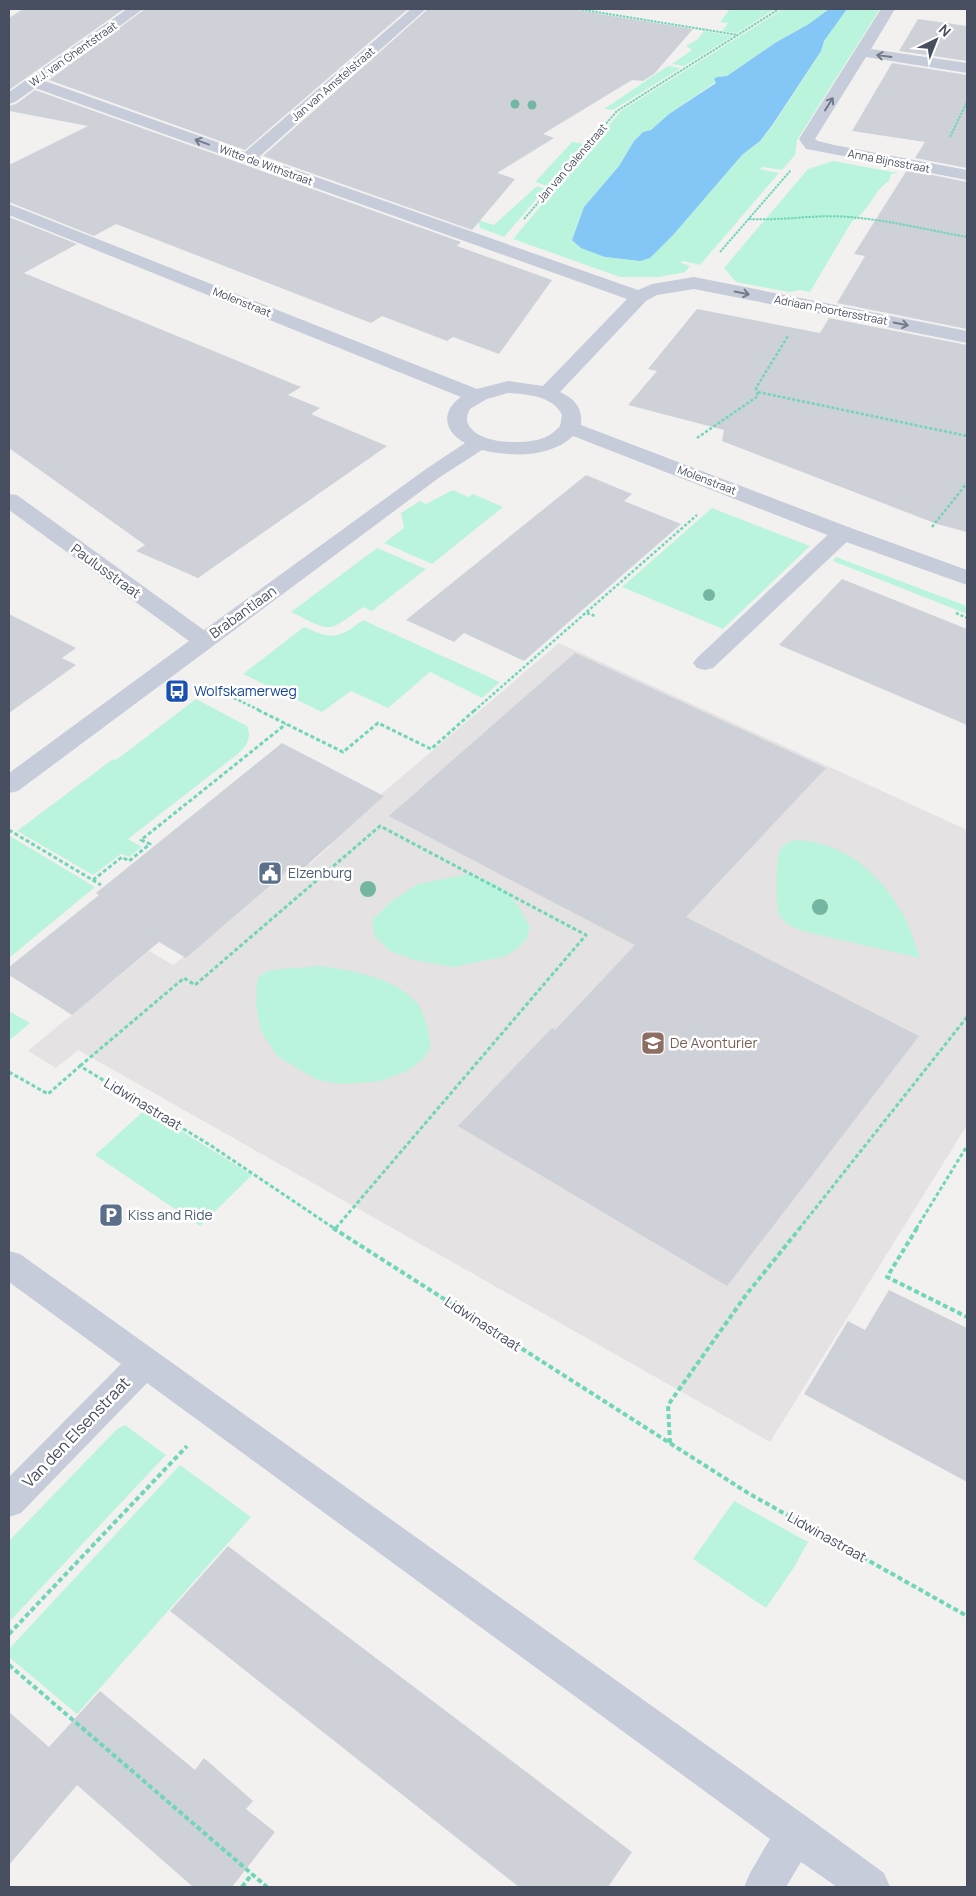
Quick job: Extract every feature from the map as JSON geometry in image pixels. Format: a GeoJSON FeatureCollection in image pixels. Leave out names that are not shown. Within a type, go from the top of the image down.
{"type":"FeatureCollection","features":[{"type":"Feature","properties":{"kind":"street","name":"W.J. van Ghentstraat"},"geometry":{"type":"LineString","coordinates":[[9,99],[136,9]]}},
{"type":"Feature","properties":{"kind":"street","name":"Jan van Amstelstraat"},"geometry":{"type":"LineString","coordinates":[[248,158],[419,9]]}},
{"type":"Feature","properties":{"kind":"street"},"geometry":{"type":"LineString","coordinates":[[812,145],[807,139],[888,9]]}},
{"type":"Feature","properties":{"kind":"street"},"geometry":{"type":"LineString","coordinates":[[861,52],[967,68]]}},
{"type":"Feature","properties":{"kind":"street","name":"Witte de Withstraat"},"geometry":{"type":"LineString","coordinates":[[33,82],[500,248]]}},
{"type":"Feature","properties":{"kind":"street","name":"Anna Bijnsstraat"},"geometry":{"type":"LineString","coordinates":[[812,145],[967,175]]}},
{"type":"Feature","properties":{"kind":"street","name":"Molenstraat"},"geometry":{"type":"LineString","coordinates":[[9,209],[476,395]]}},
{"type":"Feature","properties":{"kind":"street"},"geometry":{"type":"LineString","coordinates":[[500,248],[639,297]]}},
{"type":"Feature","properties":{"kind":"street"},"geometry":{"type":"LineString","coordinates":[[547,393],[639,297],[652,290],[694,283]]}},
{"type":"Feature","properties":{"kind":"street","name":"Adriaan Poortersstraat"},"geometry":{"type":"LineString","coordinates":[[694,283],[967,337]]}},
{"type":"Feature","properties":{"kind":"street"},"geometry":{"type":"LineString","coordinates":[[508,387],[525,388],[547,393],[565,404],[571,412],[572,421],[570,428],[557,439],[531,447],[502,448],[480,442],[461,429],[457,420],[458,411],[465,402],[476,395],[491,390],[508,387]]}},
{"type":"Feature","properties":{"kind":"street","name":"Molenstraat"},"geometry":{"type":"LineString","coordinates":[[570,428],[668,464],[843,533],[967,578]]}},
{"type":"Feature","properties":{"kind":"street","name":"Brabantlaan"},"geometry":{"type":"LineString","coordinates":[[9,785],[433,472],[480,442]]}},
{"type":"Feature","properties":{"kind":"street","name":"Paulusstraat"},"geometry":{"type":"LineString","coordinates":[[9,500],[204,641]]}},
{"type":"Feature","properties":{"kind":"street"},"geometry":{"type":"LineString","coordinates":[[705,664],[843,533]]}},
{"type":"Feature","properties":{"kind":"street"},"geometry":{"type":"LineString","coordinates":[[9,1264],[870,1887]]}},
{"type":"Feature","properties":{"kind":"street","name":"Van den Elsenstraat"},"geometry":{"type":"LineString","coordinates":[[9,1501],[144,1363]]}},
{"type":"Feature","properties":{"kind":"street"},"geometry":{"type":"LineString","coordinates":[[764,1887],[796,1833]]}},
{"type":"Feature","properties":{"kind":"path"},"geometry":{"type":"LineString","coordinates":[[578,9],[738,35]]}},
{"type":"Feature","properties":{"kind":"path","name":"Jan van Galenstraat"},"geometry":{"type":"LineString","coordinates":[[500,248],[617,111],[779,9]]}},
{"type":"Feature","properties":{"kind":"path"},"geometry":{"type":"LineString","coordinates":[[961,115],[967,116]]}},
{"type":"Feature","properties":{"kind":"path"},"geometry":{"type":"LineString","coordinates":[[694,283],[812,145]]}},
{"type":"Feature","properties":{"kind":"path"},"geometry":{"type":"LineString","coordinates":[[749,219],[765,220],[815,216],[850,217],[967,237]]}},
{"type":"Feature","properties":{"kind":"path"},"geometry":{"type":"LineString","coordinates":[[668,464],[686,451],[682,449],[758,396],[756,388],[781,346],[810,306]]}},
{"type":"Feature","properties":{"kind":"path"},"geometry":{"type":"LineString","coordinates":[[758,392],[967,436]]}},
{"type":"Feature","properties":{"kind":"path"},"geometry":{"type":"LineString","coordinates":[[908,557],[967,483]]}},
{"type":"Feature","properties":{"kind":"path"},"geometry":{"type":"LineString","coordinates":[[170,666],[343,752],[378,723],[431,749],[727,488]]}},
{"type":"Feature","properties":{"kind":"path"},"geometry":{"type":"LineString","coordinates":[[587,613],[595,616]]}},
{"type":"Feature","properties":{"kind":"path"},"geometry":{"type":"LineString","coordinates":[[93,880],[122,858],[129,861],[150,844],[141,840],[286,724]]}},
{"type":"Feature","properties":{"kind":"path"},"geometry":{"type":"LineString","coordinates":[[9,1072],[48,1094],[184,978],[195,984],[380,826],[586,935],[336,1229]]}},
{"type":"Feature","properties":{"kind":"path"},"geometry":{"type":"LineString","coordinates":[[9,830],[101,885]]}},
{"type":"Feature","properties":{"kind":"path"},"geometry":{"type":"LineString","coordinates":[[670,1444],[668,1405],[746,1295],[967,1017]]}},
{"type":"Feature","properties":{"kind":"path","name":"Lidwinastraat"},"geometry":{"type":"LineString","coordinates":[[80,1066],[210,1145],[336,1229],[748,1493],[967,1616]]}},
{"type":"Feature","properties":{"kind":"path"},"geometry":{"type":"LineString","coordinates":[[967,1146],[887,1277],[967,1317]]}},
{"type":"Feature","properties":{"kind":"path"},"geometry":{"type":"LineString","coordinates":[[9,1634],[216,1415]]}},
{"type":"Feature","properties":{"kind":"path"},"geometry":{"type":"LineString","coordinates":[[9,1665],[267,1887]]}},
{"type":"Feature","properties":{"kind":"path"},"geometry":{"type":"LineString","coordinates":[[242,1887],[252,1874]]}},
{"type":"Feature","properties":{"kind":"shaded area"},"geometry":{"type":"Polygon","coordinates":[[[559,643],[967,830],[967,1125],[770,1442],[78,1050],[56,1068],[28,1051],[149,951],[173,965],[300,858],[310,864],[330,846],[325,842],[559,643]]]}},
{"type":"Feature","properties":{"kind":"green space"},"geometry":{"type":"Polygon","coordinates":[[[730,9],[775,9],[737,33],[722,31],[728,23],[720,22],[730,9]]]}},
{"type":"Feature","properties":{"kind":"green space"},"geometry":{"type":"Polygon","coordinates":[[[783,9],[829,9],[810,24],[775,43],[727,76],[717,77],[714,79],[716,82],[669,114],[651,130],[643,132],[634,141],[619,166],[584,207],[572,240],[605,257],[640,261],[674,234],[742,155],[760,141],[773,125],[821,51],[824,41],[847,9],[880,9],[797,140],[795,155],[782,170],[763,167],[760,169],[779,173],[700,265],[683,261],[681,263],[690,266],[685,272],[658,277],[620,277],[513,239],[621,111],[783,9]]]}},
{"type":"Feature","properties":{"kind":"green space"},"geometry":{"type":"Polygon","coordinates":[[[704,31],[733,36],[684,66],[672,64],[692,50],[686,46],[698,39],[704,31]]]}},
{"type":"Feature","properties":{"kind":"green space"},"geometry":{"type":"Polygon","coordinates":[[[668,66],[681,68],[613,110],[604,109],[668,66]]]}},
{"type":"Feature","properties":{"kind":"green space"},"geometry":{"type":"Polygon","coordinates":[[[572,142],[584,144],[548,186],[535,182],[572,142]]]}},
{"type":"Feature","properties":{"kind":"green space"},"geometry":{"type":"Polygon","coordinates":[[[833,161],[898,173],[891,174],[889,181],[879,190],[863,212],[852,221],[810,292],[800,290],[789,292],[736,282],[724,268],[808,169],[833,161]]]}},
{"type":"Feature","properties":{"kind":"green space"},"geometry":{"type":"Polygon","coordinates":[[[537,186],[545,189],[504,237],[480,228],[478,220],[494,225],[537,186]]]}},
{"type":"Feature","properties":{"kind":"green space"},"geometry":{"type":"Polygon","coordinates":[[[453,490],[468,497],[473,494],[503,507],[432,564],[384,543],[404,528],[401,513],[420,501],[426,504],[453,490]]]}},
{"type":"Feature","properties":{"kind":"green space"},"geometry":{"type":"Polygon","coordinates":[[[712,508],[810,546],[723,629],[622,587],[712,508]]]}},
{"type":"Feature","properties":{"kind":"green space"},"geometry":{"type":"Polygon","coordinates":[[[377,548],[426,569],[372,611],[363,607],[335,626],[322,626],[291,612],[377,548]]]}},
{"type":"Feature","properties":{"kind":"green space"},"geometry":{"type":"Polygon","coordinates":[[[836,557],[967,606],[967,614],[833,561],[836,557]]]}},
{"type":"Feature","properties":{"kind":"green space"},"geometry":{"type":"Polygon","coordinates":[[[363,620],[500,682],[482,698],[430,672],[388,708],[351,691],[322,712],[243,674],[304,627],[322,634],[335,636],[347,631],[363,620]]]}},
{"type":"Feature","properties":{"kind":"green space"},"geometry":{"type":"Polygon","coordinates":[[[196,699],[247,726],[248,741],[239,753],[128,839],[142,847],[129,857],[121,854],[93,875],[17,831],[113,759],[116,760],[196,699]]]}},
{"type":"Feature","properties":{"kind":"green space"},"geometry":{"type":"Polygon","coordinates":[[[9,837],[95,887],[9,958],[9,837]]]}},
{"type":"Feature","properties":{"kind":"green space"},"geometry":{"type":"Polygon","coordinates":[[[797,840],[815,842],[832,847],[861,864],[874,875],[896,902],[905,918],[920,958],[802,931],[785,922],[780,916],[777,904],[778,858],[780,850],[784,845],[797,840]]]}},
{"type":"Feature","properties":{"kind":"green space"},"geometry":{"type":"Polygon","coordinates":[[[469,874],[499,887],[506,892],[518,907],[530,927],[527,938],[517,949],[506,956],[454,967],[414,960],[390,951],[375,937],[372,920],[393,900],[418,884],[469,874]]]}},
{"type":"Feature","properties":{"kind":"green space"},"geometry":{"type":"Polygon","coordinates":[[[319,966],[356,972],[382,980],[393,985],[414,1000],[424,1015],[431,1047],[423,1059],[407,1071],[381,1081],[340,1084],[318,1080],[278,1057],[261,1031],[256,1005],[259,976],[271,970],[319,966]]]}},
{"type":"Feature","properties":{"kind":"green space"},"geometry":{"type":"Polygon","coordinates":[[[9,1011],[30,1023],[11,1039],[9,1037],[9,1011]]]}},
{"type":"Feature","properties":{"kind":"green space"},"geometry":{"type":"Polygon","coordinates":[[[146,1109],[252,1175],[200,1226],[95,1155],[146,1109]]]}},
{"type":"Feature","properties":{"kind":"green space"},"geometry":{"type":"Polygon","coordinates":[[[125,1425],[166,1455],[9,1622],[9,1541],[117,1429],[125,1425]]]}},
{"type":"Feature","properties":{"kind":"green space"},"geometry":{"type":"Polygon","coordinates":[[[180,1465],[251,1517],[77,1714],[9,1657],[9,1649],[180,1465]]]}},
{"type":"Feature","properties":{"kind":"green space"},"geometry":{"type":"Polygon","coordinates":[[[734,1501],[808,1542],[793,1569],[766,1608],[693,1559],[734,1501]]]}},
{"type":"Feature","properties":{"kind":"water"},"geometry":{"type":"Polygon","coordinates":[[[829,9],[847,9],[824,41],[821,51],[773,124],[760,141],[742,155],[674,234],[650,258],[640,261],[605,257],[581,248],[572,240],[584,207],[619,166],[634,141],[643,132],[651,130],[669,114],[716,83],[714,79],[717,77],[727,76],[775,43],[809,24],[829,9]]]}},
{"type":"Feature","properties":{"kind":"building"},"geometry":{"type":"Polygon","coordinates":[[[23,9],[124,9],[9,90],[9,18],[23,9]]]}},
{"type":"Feature","properties":{"kind":"building"},"geometry":{"type":"Polygon","coordinates":[[[145,9],[408,9],[245,150],[49,80],[145,9]]]}},
{"type":"Feature","properties":{"kind":"building"},"geometry":{"type":"Polygon","coordinates":[[[428,9],[570,9],[693,29],[654,74],[643,81],[632,80],[543,134],[554,138],[497,173],[515,179],[472,230],[263,156],[428,9]]]}},
{"type":"Feature","properties":{"kind":"building"},"geometry":{"type":"Polygon","coordinates":[[[918,19],[967,26],[967,61],[899,51],[918,19]]]}},
{"type":"Feature","properties":{"kind":"building"},"geometry":{"type":"Polygon","coordinates":[[[892,63],[967,75],[967,168],[915,158],[925,142],[852,131],[892,63]]]}},
{"type":"Feature","properties":{"kind":"building"},"geometry":{"type":"Polygon","coordinates":[[[35,90],[461,242],[457,246],[552,280],[499,354],[453,337],[447,341],[382,316],[371,323],[116,224],[94,236],[9,202],[9,165],[88,126],[9,111],[9,106],[16,104],[35,90]]]}},
{"type":"Feature","properties":{"kind":"building"},"geometry":{"type":"Polygon","coordinates":[[[907,170],[967,182],[967,329],[837,303],[865,256],[854,254],[907,170]]]}},
{"type":"Feature","properties":{"kind":"building"},"geometry":{"type":"Polygon","coordinates":[[[9,217],[77,244],[24,273],[301,387],[288,395],[320,408],[311,414],[387,446],[198,578],[136,551],[145,545],[9,448],[9,217]]]}},
{"type":"Feature","properties":{"kind":"building"},"geometry":{"type":"Polygon","coordinates":[[[697,309],[820,333],[829,318],[967,345],[967,532],[937,524],[722,441],[724,430],[628,405],[657,371],[648,369],[697,309]]]}},
{"type":"Feature","properties":{"kind":"building"},"geometry":{"type":"Polygon","coordinates":[[[586,475],[632,494],[624,501],[681,524],[524,661],[464,633],[454,642],[406,620],[586,475]]]}},
{"type":"Feature","properties":{"kind":"building"},"geometry":{"type":"Polygon","coordinates":[[[842,579],[967,629],[967,725],[779,645],[842,579]]]}},
{"type":"Feature","properties":{"kind":"building"},"geometry":{"type":"Polygon","coordinates":[[[9,614],[76,648],[62,658],[76,665],[9,713],[9,614]]]}},
{"type":"Feature","properties":{"kind":"building"},"geometry":{"type":"Polygon","coordinates":[[[575,653],[826,768],[686,917],[919,1036],[727,1286],[458,1126],[552,1028],[555,1030],[635,945],[389,816],[575,653]]]}},
{"type":"Feature","properties":{"kind":"building","name":"Elzenburg"},"geometry":{"type":"Polygon","coordinates":[[[282,743],[384,796],[296,875],[288,870],[186,958],[159,942],[72,1015],[9,975],[9,967],[99,895],[96,893],[282,743]]]}},
{"type":"Feature","properties":{"kind":"building"},"geometry":{"type":"Polygon","coordinates":[[[889,1290],[967,1328],[967,1482],[804,1394],[848,1321],[865,1330],[889,1290]]]}},
{"type":"Feature","properties":{"kind":"building"},"geometry":{"type":"Polygon","coordinates":[[[228,1546],[632,1852],[608,1887],[519,1887],[170,1611],[228,1546]]]}},
{"type":"Feature","properties":{"kind":"building"},"geometry":{"type":"Polygon","coordinates":[[[100,1691],[195,1770],[204,1758],[253,1801],[246,1809],[275,1832],[232,1887],[193,1887],[77,1785],[9,1865],[9,1712],[49,1747],[100,1691]]]}},
{"type":"Feature","properties":{"kind":"place","name":"Wolfskamerweg"},"geometry":{"type":"Point","coordinates":[177,691]}},
{"type":"Feature","properties":{"kind":"place","name":"Elzenburg"},"geometry":{"type":"Point","coordinates":[270,873]}},
{"type":"Feature","properties":{"kind":"place","name":"De Avonturier"},"geometry":{"type":"Point","coordinates":[653,1043]}},
{"type":"Feature","properties":{"kind":"place","name":"Kiss and Ride"},"geometry":{"type":"Point","coordinates":[111,1215]}}]}
